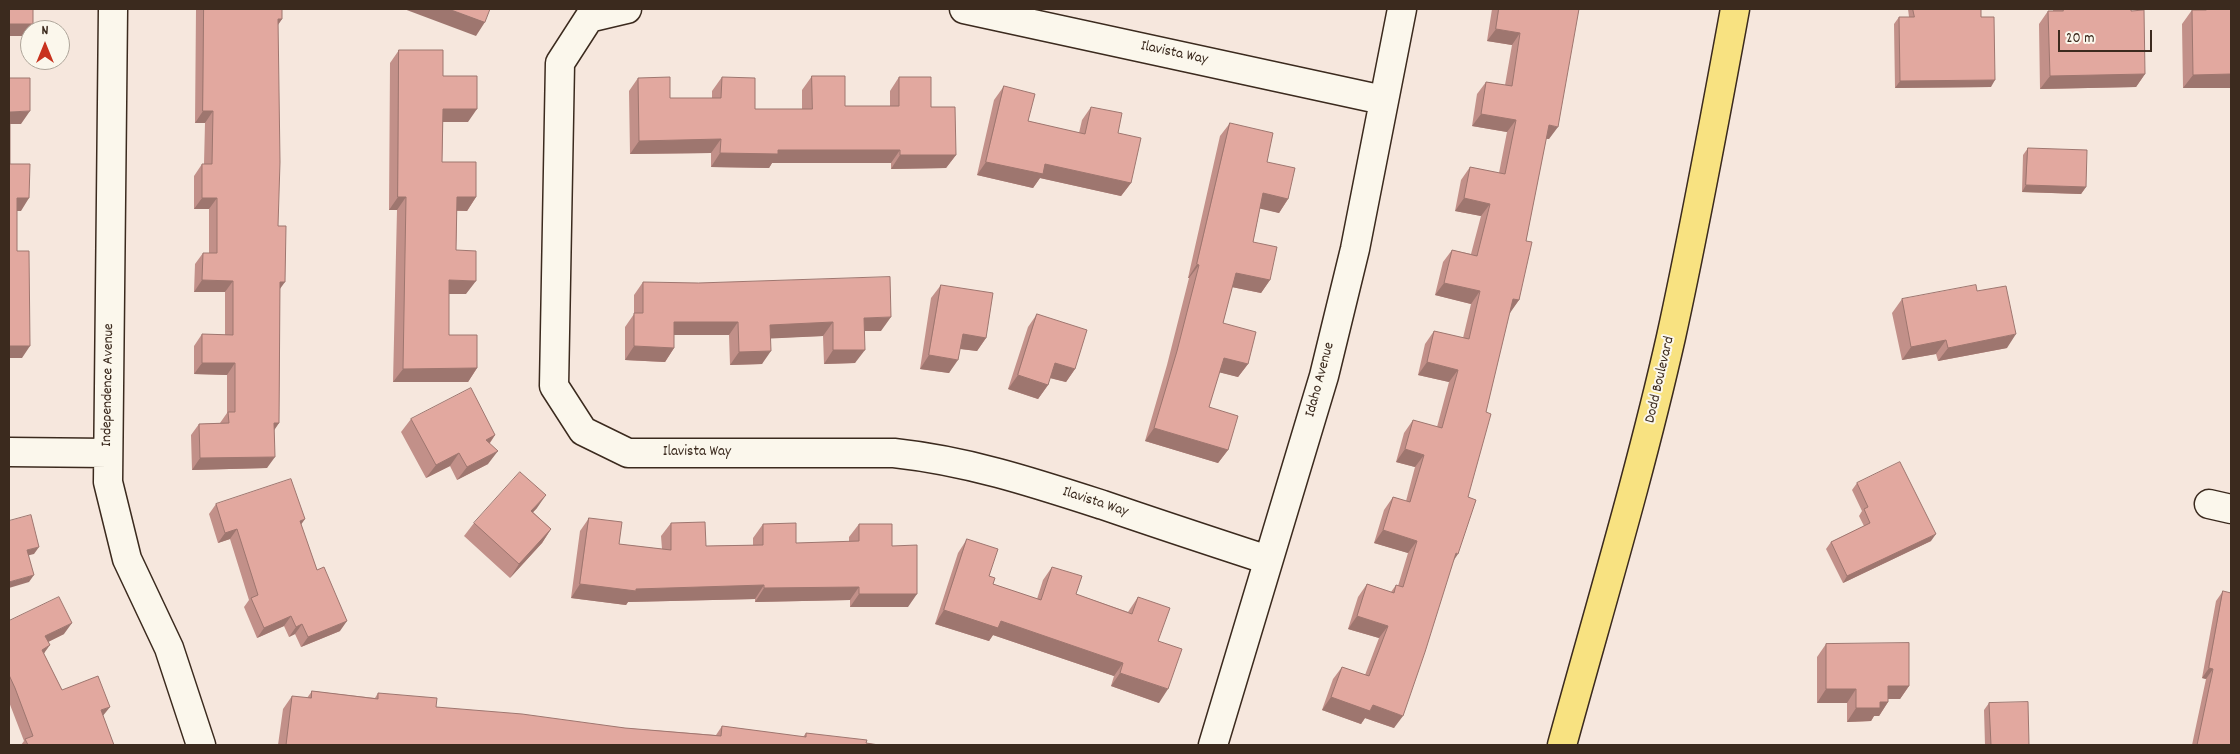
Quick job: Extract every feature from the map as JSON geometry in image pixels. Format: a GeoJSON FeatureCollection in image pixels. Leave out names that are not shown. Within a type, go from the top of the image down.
{"type":"FeatureCollection","features":[{"type":"Feature","properties":{"kind":"main road","name":"Dodd Boulevard"},"geometry":{"type":"LineString","coordinates":[[1562,745],[1649,428],[1671,338],[1688,260],[1735,9]]}},
{"type":"Feature","properties":{"kind":"street","name":"Independence Avenue"},"geometry":{"type":"LineString","coordinates":[[113,9],[108,482],[127,559],[169,648],[201,745]]}},
{"type":"Feature","properties":{"kind":"street","name":"Ilavista Way"},"geometry":{"type":"LineString","coordinates":[[627,9],[589,18],[560,63],[554,386],[583,430],[628,453],[894,453],[937,458],[984,468],[1030,481],[1268,560]]}},
{"type":"Feature","properties":{"kind":"street","name":"Ilavista Way"},"geometry":{"type":"LineString","coordinates":[[964,9],[1383,100]]}},
{"type":"Feature","properties":{"kind":"street","name":"Idaho Avenue"},"geometry":{"type":"LineString","coordinates":[[1213,745],[1324,376],[1355,249],[1402,9]]}},
{"type":"Feature","properties":{"kind":"street"},"geometry":{"type":"LineString","coordinates":[[9,452],[108,453]]}},
{"type":"Feature","properties":{"kind":"building"},"geometry":{"type":"Polygon","coordinates":[[[9,9],[33,9],[33,20],[20,20],[20,24],[9,24],[9,9]]]}},
{"type":"Feature","properties":{"kind":"building"},"geometry":{"type":"Polygon","coordinates":[[[204,9],[282,9],[282,19],[278,19],[280,162],[278,226],[286,226],[285,282],[280,282],[279,423],[274,423],[275,457],[200,458],[199,424],[229,423],[228,412],[235,412],[235,363],[202,363],[202,334],[233,335],[233,281],[202,280],[203,253],[217,253],[217,198],[202,198],[202,164],[212,164],[213,111],[203,111],[204,9]]]}},
{"type":"Feature","properties":{"kind":"building"},"geometry":{"type":"Polygon","coordinates":[[[449,9],[490,9],[485,22],[449,9]]]}},
{"type":"Feature","properties":{"kind":"building"},"geometry":{"type":"Polygon","coordinates":[[[1499,9],[1579,9],[1558,127],[1549,125],[1526,241],[1532,242],[1519,300],[1513,299],[1486,412],[1491,414],[1468,497],[1476,500],[1458,554],[1456,553],[1403,716],[1373,705],[1370,711],[1331,697],[1342,667],[1369,676],[1388,626],[1357,616],[1367,584],[1394,593],[1396,585],[1403,587],[1417,541],[1383,530],[1393,497],[1410,502],[1424,455],[1405,449],[1413,420],[1442,428],[1458,370],[1427,362],[1434,331],[1469,339],[1480,291],[1444,283],[1452,250],[1477,256],[1490,204],[1464,198],[1470,167],[1505,174],[1516,120],[1481,114],[1486,82],[1512,86],[1520,33],[1496,29],[1499,9]]]}},
{"type":"Feature","properties":{"kind":"building"},"geometry":{"type":"Polygon","coordinates":[[[1913,9],[1981,9],[1981,17],[1994,17],[1995,80],[1900,81],[1899,17],[1914,17],[1913,9]]]}},
{"type":"Feature","properties":{"kind":"building"},"geometry":{"type":"Polygon","coordinates":[[[2063,9],[2144,10],[2145,74],[2050,76],[2048,11],[2063,11],[2063,9]]]}},
{"type":"Feature","properties":{"kind":"building"},"geometry":{"type":"Polygon","coordinates":[[[2231,9],[2231,74],[2193,75],[2192,10],[2231,9]]]}},
{"type":"Feature","properties":{"kind":"building"},"geometry":{"type":"Polygon","coordinates":[[[399,50],[443,50],[443,76],[477,76],[477,109],[443,109],[442,162],[476,162],[476,197],[457,197],[456,250],[476,251],[476,281],[449,280],[449,335],[477,335],[477,368],[403,369],[406,197],[398,197],[399,50]]]}},
{"type":"Feature","properties":{"kind":"building"},"geometry":{"type":"Polygon","coordinates":[[[812,76],[845,76],[845,106],[899,106],[899,77],[931,77],[931,107],[955,107],[956,155],[900,155],[900,150],[778,150],[778,154],[720,153],[721,139],[639,141],[638,78],[670,77],[670,98],[721,98],[722,77],[755,78],[755,109],[812,109],[812,76]]]}},
{"type":"Feature","properties":{"kind":"building"},"geometry":{"type":"Polygon","coordinates":[[[9,78],[30,78],[30,111],[10,112],[10,164],[30,164],[29,198],[17,198],[17,251],[29,251],[30,346],[9,346],[9,78]]]}},
{"type":"Feature","properties":{"kind":"building"},"geometry":{"type":"Polygon","coordinates":[[[1004,86],[1035,94],[1028,121],[1085,134],[1091,107],[1122,113],[1118,133],[1141,138],[1131,183],[1045,164],[1043,174],[986,162],[1004,86]]]}},
{"type":"Feature","properties":{"kind":"building"},"geometry":{"type":"Polygon","coordinates":[[[1230,123],[1273,133],[1267,162],[1295,168],[1288,199],[1263,193],[1253,242],[1277,247],[1270,280],[1236,273],[1223,323],[1256,332],[1248,364],[1224,358],[1209,407],[1238,416],[1228,450],[1154,428],[1177,351],[1199,265],[1197,264],[1230,123]]]}},
{"type":"Feature","properties":{"kind":"building"},"geometry":{"type":"Polygon","coordinates":[[[2028,148],[2087,150],[2086,187],[2026,185],[2028,148]]]}},
{"type":"Feature","properties":{"kind":"building"},"geometry":{"type":"Polygon","coordinates":[[[890,277],[891,317],[864,318],[865,350],[833,350],[833,322],[770,325],[771,351],[739,352],[738,322],[674,322],[674,348],[634,346],[634,313],[643,313],[643,282],[698,283],[890,277]]]}},
{"type":"Feature","properties":{"kind":"building"},"geometry":{"type":"Polygon","coordinates":[[[941,285],[993,293],[986,338],[963,334],[958,360],[929,355],[941,285]]]}},
{"type":"Feature","properties":{"kind":"building"},"geometry":{"type":"Polygon","coordinates":[[[1976,285],[1977,291],[2006,286],[2016,334],[1948,348],[1946,340],[1911,347],[1902,299],[1976,285]]]}},
{"type":"Feature","properties":{"kind":"building"},"geometry":{"type":"Polygon","coordinates":[[[1037,314],[1087,330],[1075,369],[1055,363],[1048,385],[1018,375],[1037,314]]]}},
{"type":"Feature","properties":{"kind":"building"},"geometry":{"type":"Polygon","coordinates":[[[471,388],[495,435],[486,440],[498,451],[467,467],[459,453],[436,465],[411,419],[471,388]]]}},
{"type":"Feature","properties":{"kind":"building"},"geometry":{"type":"Polygon","coordinates":[[[1900,462],[1936,534],[1847,576],[1831,542],[1870,523],[1864,509],[1868,507],[1857,483],[1900,462]]]}},
{"type":"Feature","properties":{"kind":"building"},"geometry":{"type":"Polygon","coordinates":[[[520,472],[546,495],[531,511],[551,529],[519,564],[474,523],[520,472]]]}},
{"type":"Feature","properties":{"kind":"building"},"geometry":{"type":"Polygon","coordinates":[[[291,479],[305,519],[300,521],[317,570],[324,567],[347,621],[308,637],[302,624],[296,627],[291,616],[264,628],[251,598],[258,595],[237,529],[225,533],[216,504],[291,479]]]}},
{"type":"Feature","properties":{"kind":"building"},"geometry":{"type":"Polygon","coordinates":[[[31,515],[39,547],[27,550],[34,575],[9,582],[9,521],[31,515]]]}},
{"type":"Feature","properties":{"kind":"building"},"geometry":{"type":"Polygon","coordinates":[[[589,518],[622,522],[619,544],[671,550],[671,523],[705,522],[706,546],[763,545],[763,524],[796,523],[796,543],[859,541],[859,524],[892,524],[892,546],[917,545],[917,594],[859,594],[859,587],[764,588],[764,585],[636,589],[636,591],[580,584],[589,518]]]}},
{"type":"Feature","properties":{"kind":"building"},"geometry":{"type":"Polygon","coordinates":[[[967,539],[998,549],[989,576],[995,578],[993,584],[1041,600],[1052,567],[1082,576],[1076,594],[1132,614],[1138,597],[1170,608],[1158,641],[1182,649],[1168,689],[1120,673],[1123,663],[1001,621],[998,628],[944,610],[967,539]]]}},
{"type":"Feature","properties":{"kind":"building"},"geometry":{"type":"Polygon","coordinates":[[[2223,591],[2231,593],[2231,745],[2197,745],[2213,669],[2209,668],[2223,591]]]}},
{"type":"Feature","properties":{"kind":"building"},"geometry":{"type":"Polygon","coordinates":[[[59,597],[72,623],[45,636],[50,645],[42,650],[62,690],[98,676],[110,707],[101,710],[114,745],[28,745],[25,739],[33,736],[9,675],[9,621],[59,597]]]}},
{"type":"Feature","properties":{"kind":"building"},"geometry":{"type":"Polygon","coordinates":[[[1909,643],[1909,686],[1888,686],[1888,702],[1880,702],[1880,708],[1856,708],[1856,689],[1826,689],[1826,644],[1909,643]]]}},
{"type":"Feature","properties":{"kind":"building"},"geometry":{"type":"Polygon","coordinates":[[[312,691],[378,699],[378,693],[437,698],[436,707],[522,714],[625,728],[721,736],[722,726],[806,737],[806,733],[867,740],[866,743],[879,745],[286,745],[292,696],[311,698],[312,691]]]}},
{"type":"Feature","properties":{"kind":"building"},"geometry":{"type":"Polygon","coordinates":[[[2028,702],[2029,745],[1991,745],[1989,703],[2028,702]]]}}]}
